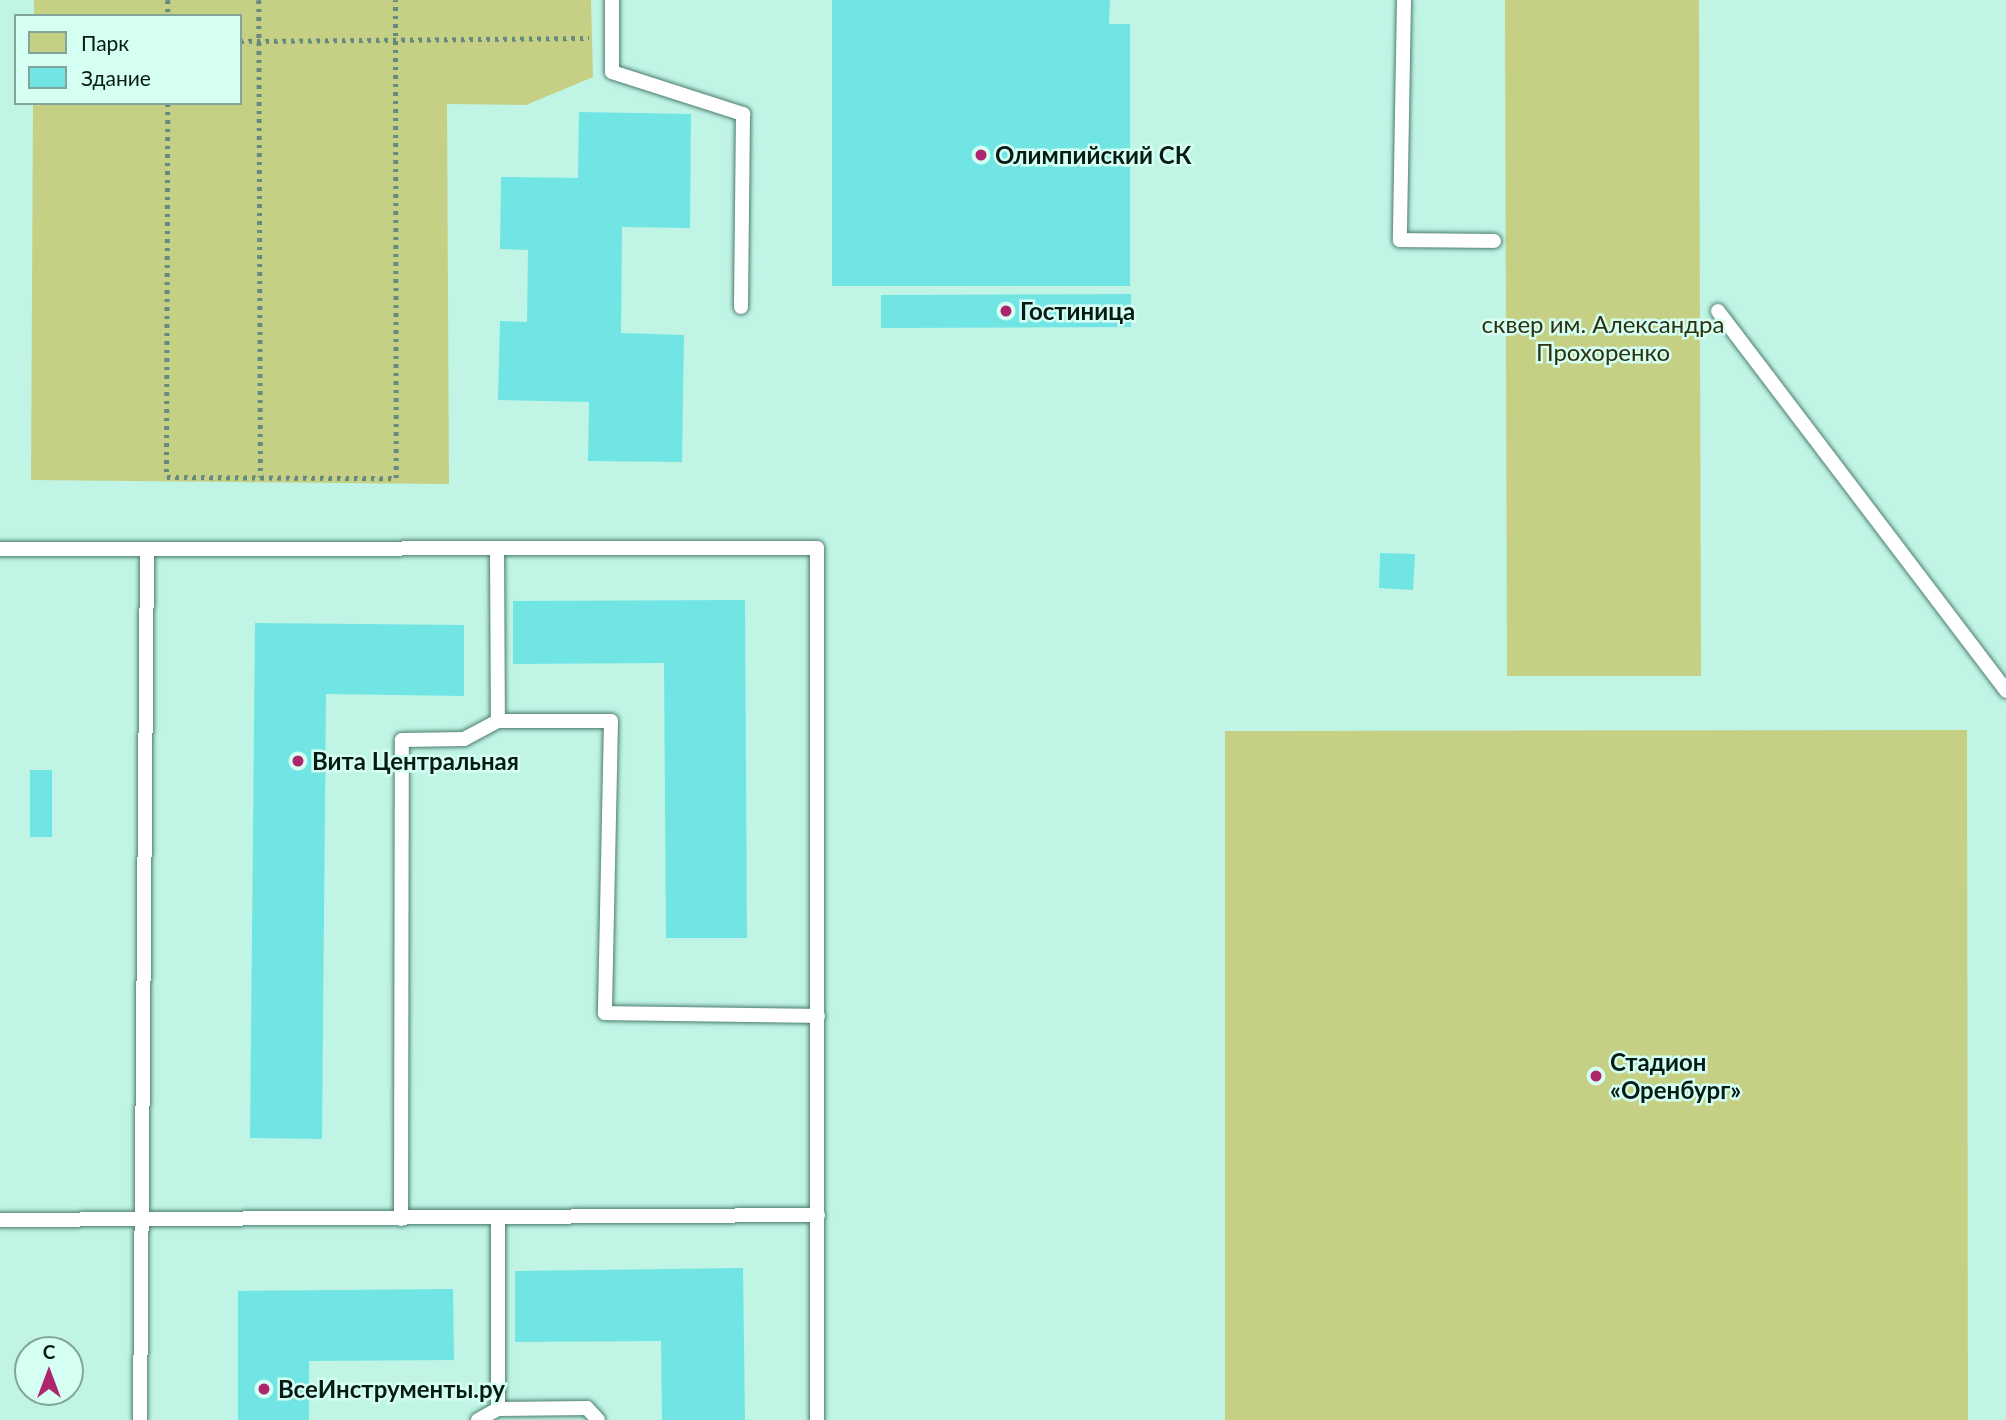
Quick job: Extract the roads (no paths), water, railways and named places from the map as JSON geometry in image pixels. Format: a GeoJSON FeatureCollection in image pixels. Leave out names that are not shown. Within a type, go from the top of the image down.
{"type":"FeatureCollection","features":[{"type":"Feature","properties":{"kind":"lane"},"geometry":{"type":"LineString","coordinates":[[612,0],[612,72],[743,114],[741,307]]}},
{"type":"Feature","properties":{"kind":"lane"},"geometry":{"type":"LineString","coordinates":[[1404,0],[1400,240],[1494,241]]}},
{"type":"Feature","properties":{"kind":"lane"},"geometry":{"type":"LineString","coordinates":[[1718,311],[2006,691]]}},
{"type":"Feature","properties":{"kind":"lane"},"geometry":{"type":"LineString","coordinates":[[497,548],[498,721]]}},
{"type":"Feature","properties":{"kind":"lane"},"geometry":{"type":"LineString","coordinates":[[0,549],[817,548],[817,1420]]}},
{"type":"Feature","properties":{"kind":"lane"},"geometry":{"type":"LineString","coordinates":[[140,1420],[147,549]]}},
{"type":"Feature","properties":{"kind":"lane"},"geometry":{"type":"LineString","coordinates":[[401,1219],[402,740],[464,739],[498,721],[611,721],[605,1013],[818,1016]]}},
{"type":"Feature","properties":{"kind":"lane"},"geometry":{"type":"LineString","coordinates":[[0,1220],[818,1215]]}},
{"type":"Feature","properties":{"kind":"lane"},"geometry":{"type":"LineString","coordinates":[[498,1219],[498,1409]]}},
{"type":"Feature","properties":{"kind":"lane"},"geometry":{"type":"LineString","coordinates":[[478,1420],[498,1409],[587,1408],[598,1420]]}},
{"type":"Feature","properties":{"kind":"place","name":"Олимпийский СК"},"geometry":{"type":"Point","coordinates":[981,155]}},
{"type":"Feature","properties":{"kind":"place","name":"Гостиница"},"geometry":{"type":"Point","coordinates":[1006,311]}},
{"type":"Feature","properties":{"kind":"place","name":"Вита Центральная"},"geometry":{"type":"Point","coordinates":[298,761]}},
{"type":"Feature","properties":{"kind":"place","name":"Стадион «Оренбург»"},"geometry":{"type":"Point","coordinates":[1596,1076]}},
{"type":"Feature","properties":{"kind":"place","name":"ВсеИнструменты.ру"},"geometry":{"type":"Point","coordinates":[264,1389]}},
{"type":"Feature","properties":{"kind":"park label","name":"сквер им. Александра Прохоренко"},"geometry":{"type":"Point","coordinates":[1603,338]}}]}
